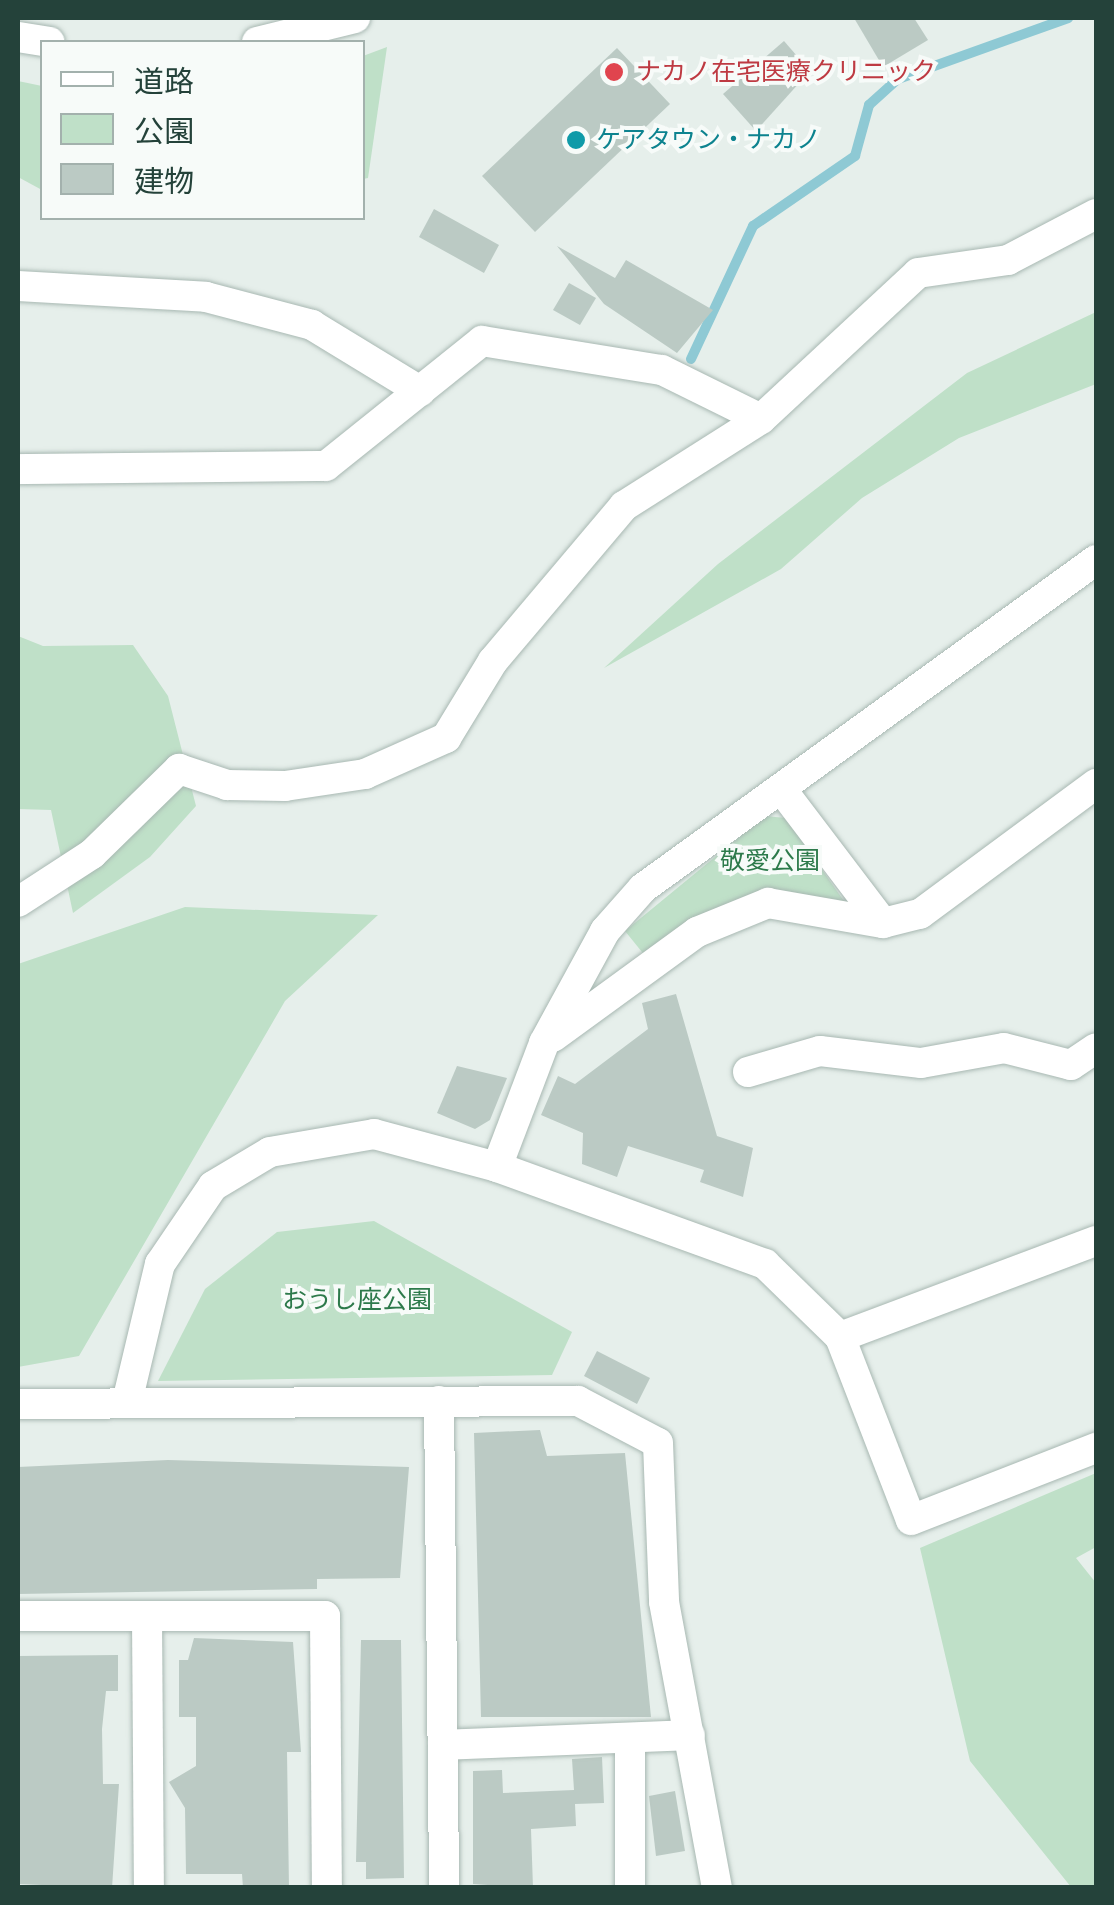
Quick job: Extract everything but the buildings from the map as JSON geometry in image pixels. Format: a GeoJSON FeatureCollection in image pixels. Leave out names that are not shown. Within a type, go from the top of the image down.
{"type":"FeatureCollection","features":[{"type":"Feature","properties":{"kind":"street"},"geometry":{"type":"LineString","coordinates":[[265,40],[355,18]]}},
{"type":"Feature","properties":{"kind":"street"},"geometry":{"type":"LineString","coordinates":[[18,902],[92,854],[178,769],[226,785],[285,786],[365,774],[446,738],[493,661],[624,506],[761,418],[918,273],[1008,260],[1096,214]]}},
{"type":"Feature","properties":{"kind":"street"},"geometry":{"type":"LineString","coordinates":[[18,286],[223,302],[312,326],[420,391]]}},
{"type":"Feature","properties":{"kind":"street"},"geometry":{"type":"LineString","coordinates":[[19,469],[326,466],[482,341],[662,370],[761,418]]}},
{"type":"Feature","properties":{"kind":"street"},"geometry":{"type":"LineString","coordinates":[[497,1166],[544,1043],[605,931],[643,888],[1096,560]]}},
{"type":"Feature","properties":{"kind":"street"},"geometry":{"type":"LineString","coordinates":[[544,1043],[697,932],[768,903],[883,923],[920,914],[1096,784]]}},
{"type":"Feature","properties":{"kind":"street"},"geometry":{"type":"LineString","coordinates":[[782,790],[883,923]]}},
{"type":"Feature","properties":{"kind":"street"},"geometry":{"type":"LineString","coordinates":[[748,1072],[820,1050],[921,1063],[1004,1048],[1070,1065],[1096,1048]]}},
{"type":"Feature","properties":{"kind":"street"},"geometry":{"type":"LineString","coordinates":[[126,1402],[160,1264],[213,1186],[270,1152],[374,1134],[497,1166],[765,1264],[840,1337],[911,1520],[1096,1448]]}},
{"type":"Feature","properties":{"kind":"street"},"geometry":{"type":"LineString","coordinates":[[840,1337],[1096,1241]]}},
{"type":"Feature","properties":{"kind":"street"},"geometry":{"type":"LineString","coordinates":[[18,1404],[578,1400],[658,1444],[664,1602],[717,1888]]}},
{"type":"Feature","properties":{"kind":"street"},"geometry":{"type":"LineString","coordinates":[[438,1401],[444,1888]]}},
{"type":"Feature","properties":{"kind":"street"},"geometry":{"type":"LineString","coordinates":[[18,1616],[325,1616],[327,1888]]}},
{"type":"Feature","properties":{"kind":"street"},"geometry":{"type":"LineString","coordinates":[[148,1616],[149,1888]]}},
{"type":"Feature","properties":{"kind":"street"},"geometry":{"type":"LineString","coordinates":[[443,1745],[690,1735]]}},
{"type":"Feature","properties":{"kind":"street"},"geometry":{"type":"LineString","coordinates":[[630,1740],[630,1888]]}},
{"type":"Feature","properties":{"kind":"green space"},"geometry":{"type":"Polygon","coordinates":[[[387,47],[365,179],[365,55],[387,47]]]}},
{"type":"Feature","properties":{"kind":"green space"},"geometry":{"type":"Polygon","coordinates":[[[18,81],[40,86],[40,189],[18,177],[18,81]]]}},
{"type":"Feature","properties":{"kind":"green space"},"geometry":{"type":"Polygon","coordinates":[[[1096,312],[1096,384],[959,438],[862,498],[781,569],[604,668],[718,564],[967,373],[1096,312]]]}},
{"type":"Feature","properties":{"kind":"green space"},"geometry":{"type":"Polygon","coordinates":[[[18,636],[43,646],[133,645],[168,696],[196,806],[150,857],[73,913],[51,810],[18,809],[18,636]]]}},
{"type":"Feature","properties":{"kind":"green space","name":"敬愛公園"},"geometry":{"type":"Polygon","coordinates":[[[765,816],[786,818],[853,914],[765,898],[646,957],[625,931],[765,816]]]}},
{"type":"Feature","properties":{"kind":"green space"},"geometry":{"type":"Polygon","coordinates":[[[185,907],[378,915],[285,1001],[79,1356],[18,1367],[18,964],[185,907]]]}},
{"type":"Feature","properties":{"kind":"green space","name":"おうし座公園"},"geometry":{"type":"Polygon","coordinates":[[[374,1221],[572,1332],[552,1375],[158,1381],[205,1289],[277,1232],[374,1221]]]}},
{"type":"Feature","properties":{"kind":"green space"},"geometry":{"type":"Polygon","coordinates":[[[1096,1473],[1096,1547],[1076,1558],[1096,1583],[1096,1887],[1071,1887],[970,1761],[920,1548],[1096,1473]]]}},
{"type":"Feature","properties":{"kind":"waterway"},"geometry":{"type":"LineString","coordinates":[[691,359],[753,226],[855,156],[869,105],[898,79],[1068,18]]}},
{"type":"Feature","properties":{"kind":"place","name":"ナカノ在宅医療クリニック"},"geometry":{"type":"Point","coordinates":[614,72]}},
{"type":"Feature","properties":{"kind":"place","name":"ケアタウン・ナカノ"},"geometry":{"type":"Point","coordinates":[576,140]}}]}
